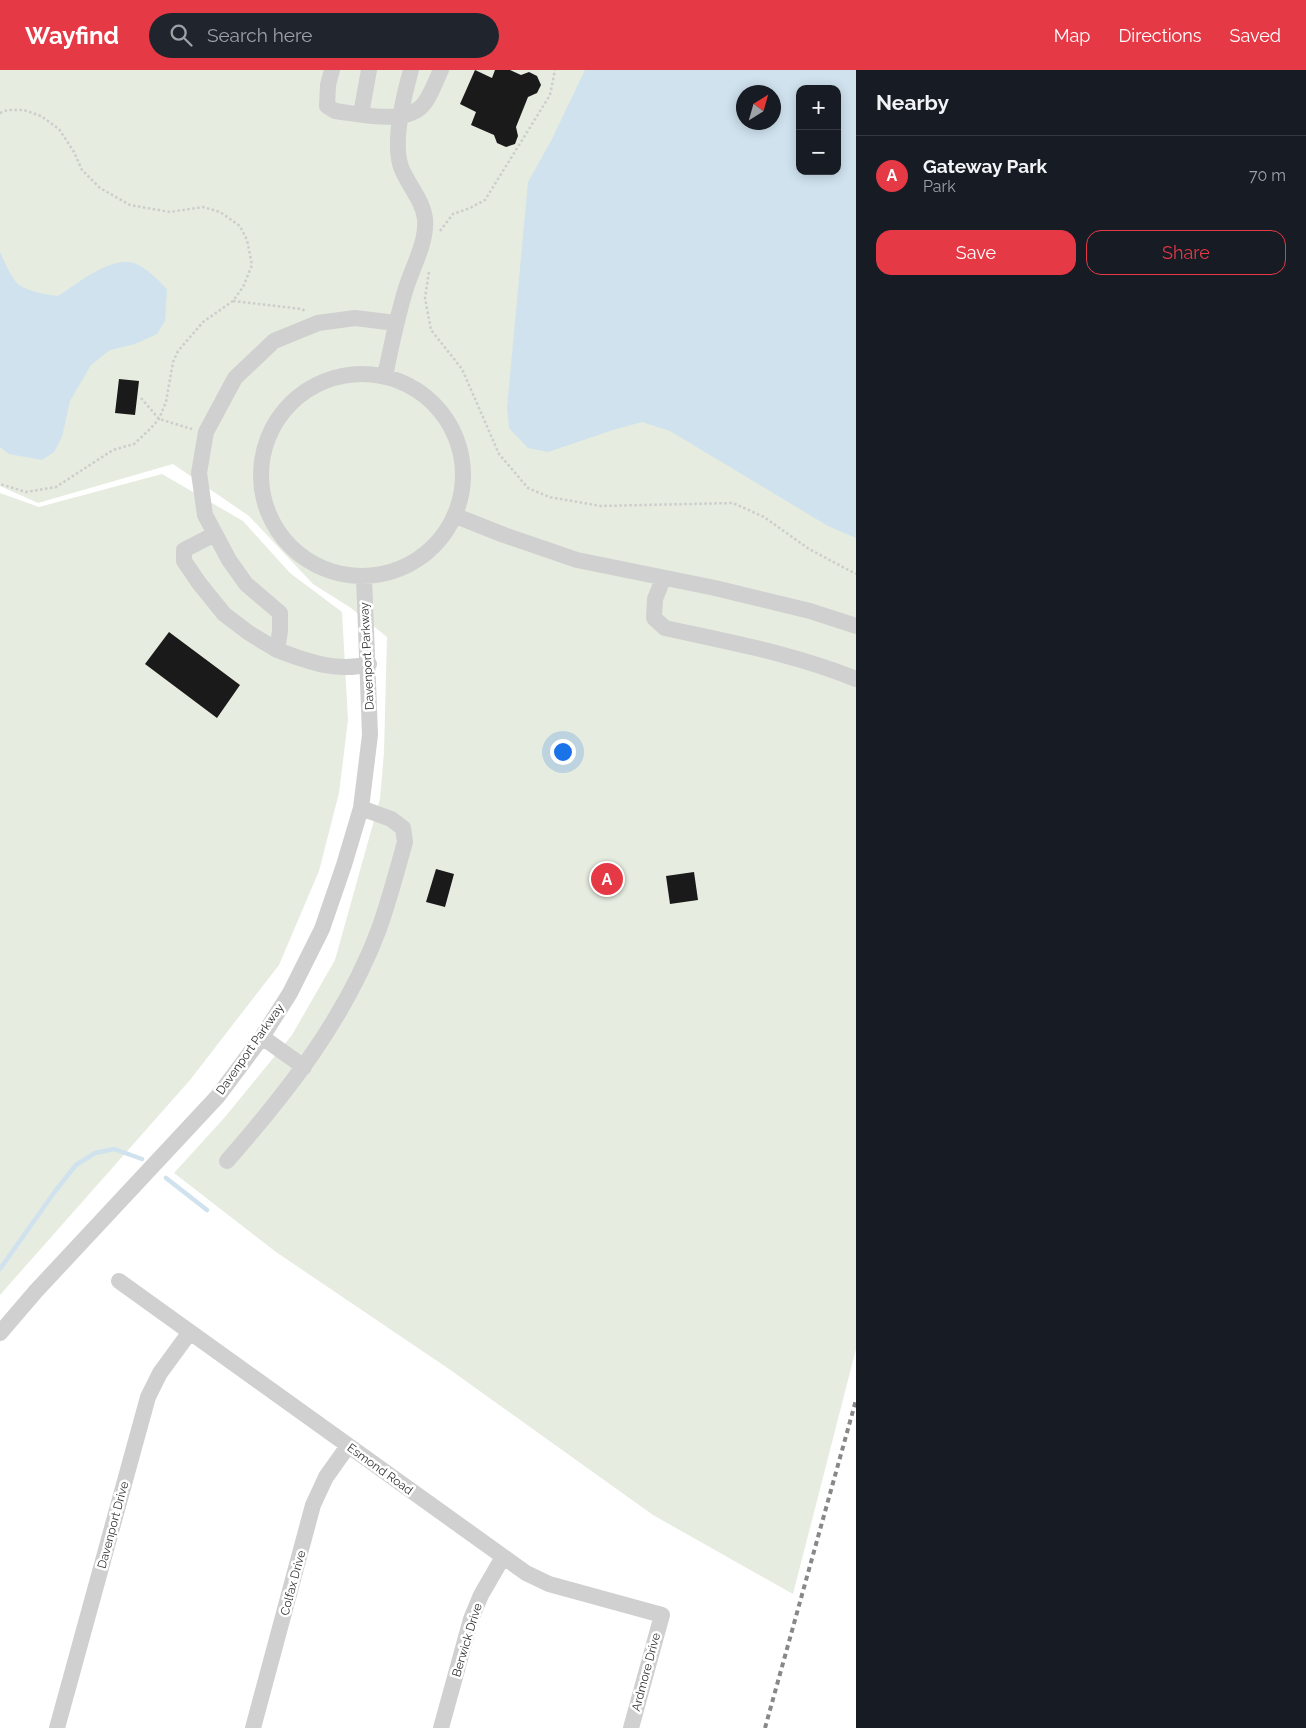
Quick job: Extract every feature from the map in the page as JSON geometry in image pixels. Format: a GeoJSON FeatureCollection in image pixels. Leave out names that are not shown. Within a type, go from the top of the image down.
{"type":"FeatureCollection","features":[{"type":"Feature","properties":{"kind":"street"},"geometry":{"type":"LineString","coordinates":[[332,70],[328,85],[327,106],[335,111],[400,117],[420,108],[429,95],[440,70]]}},
{"type":"Feature","properties":{"kind":"street"},"geometry":{"type":"LineString","coordinates":[[361,114],[369,70]]}},
{"type":"Feature","properties":{"kind":"street"},"geometry":{"type":"LineString","coordinates":[[385,376],[396,323],[424,234],[425,217],[418,199],[400,166],[398,146],[400,117],[411,70]]}},
{"type":"Feature","properties":{"kind":"street"},"geometry":{"type":"LineString","coordinates":[[277,650],[280,614],[246,584],[229,560],[206,515],[200,473],[206,432],[235,378],[274,341],[318,323],[355,318],[396,323]]}},
{"type":"Feature","properties":{"kind":"street"},"geometry":{"type":"LineString","coordinates":[[360,374],[385,376],[412,387],[436,405],[453,430],[463,458],[464,488],[456,516],[444,536],[428,553],[409,566],[387,574],[364,577],[339,574],[316,566],[296,552],[279,534],[268,512],[261,489],[261,464],[266,441],[278,419],[294,400],[313,386],[336,377],[360,374]]}},
{"type":"Feature","properties":{"kind":"street"},"geometry":{"type":"LineString","coordinates":[[456,516],[504,536],[577,560],[663,579],[715,588],[810,611],[856,626]]}},
{"type":"Feature","properties":{"kind":"street"},"geometry":{"type":"LineString","coordinates":[[216,534],[184,550],[184,561],[224,614],[249,633],[277,650],[310,662],[335,668],[356,668],[369,664]]}},
{"type":"Feature","properties":{"kind":"street","name":"Davenport Parkway"},"geometry":{"type":"LineString","coordinates":[[0,1333],[36,1291],[218,1096],[262,1037],[290,993],[322,929],[361,808],[370,735],[369,664],[364,577]]}},
{"type":"Feature","properties":{"kind":"street"},"geometry":{"type":"LineString","coordinates":[[663,579],[655,599],[654,618],[664,628],[775,653],[856,679]]}},
{"type":"Feature","properties":{"kind":"street"},"geometry":{"type":"LineString","coordinates":[[227,1161],[273,1108],[324,1038],[357,980],[379,929],[405,842],[403,828],[391,819],[361,808]]}},
{"type":"Feature","properties":{"kind":"street"},"geometry":{"type":"LineString","coordinates":[[262,1037],[304,1067]]}},
{"type":"Feature","properties":{"kind":"street","name":"Esmond Road"},"geometry":{"type":"LineString","coordinates":[[119,1281],[526,1573],[550,1584],[662,1615]]}},
{"type":"Feature","properties":{"kind":"street","name":"Davenport Drive"},"geometry":{"type":"LineString","coordinates":[[57,1728],[148,1397],[160,1373],[190,1332]]}},
{"type":"Feature","properties":{"kind":"street","name":"Colfax Drive"},"geometry":{"type":"LineString","coordinates":[[253,1728],[313,1505],[326,1477],[348,1446]]}},
{"type":"Feature","properties":{"kind":"street","name":"Berwick Drive"},"geometry":{"type":"LineString","coordinates":[[441,1728],[471,1619],[503,1557]]}},
{"type":"Feature","properties":{"kind":"street","name":"Ardmore Drive"},"geometry":{"type":"LineString","coordinates":[[630,1728],[662,1615]]}},
{"type":"Feature","properties":{"kind":"path"},"geometry":{"type":"LineString","coordinates":[[437,236],[452,214],[470,208],[485,200],[550,95],[555,70]]}},
{"type":"Feature","properties":{"kind":"path"},"geometry":{"type":"LineString","coordinates":[[0,112],[24,110],[41,116],[59,129],[74,152],[82,170],[100,188],[130,205],[170,212],[203,208],[220,212],[240,226],[247,240],[252,265],[243,287],[233,301],[204,322],[178,351],[172,362],[166,402],[159,419],[134,444],[113,450],[56,488],[26,492],[0,484]]}},
{"type":"Feature","properties":{"kind":"path"},"geometry":{"type":"LineString","coordinates":[[430,270],[425,298],[431,330],[462,369],[498,454],[528,488],[549,497],[601,506],[733,503],[764,517],[809,549],[856,574]]}},
{"type":"Feature","properties":{"kind":"path"},"geometry":{"type":"LineString","coordinates":[[233,301],[302,309],[318,323]]}},
{"type":"Feature","properties":{"kind":"path"},"geometry":{"type":"LineString","coordinates":[[141,398],[159,419],[206,432]]}},
{"type":"Feature","properties":{"kind":"shaded area"},"geometry":{"type":"Polygon","coordinates":[[[0,70],[856,70],[856,1349],[793,1594],[653,1515],[449,1369],[276,1252],[174,1173],[225,1117],[292,1035],[335,960],[380,799],[384,752],[387,637],[351,608],[313,584],[249,516],[173,464],[38,503],[0,486],[0,70]]]}},
{"type":"Feature","properties":{"kind":"shaded area"},"geometry":{"type":"Polygon","coordinates":[[[162,474],[243,521],[290,573],[342,612],[348,720],[339,793],[319,871],[279,965],[190,1080],[0,1295],[0,493],[39,507],[162,474]]]}},
{"type":"Feature","properties":{"kind":"water"},"geometry":{"type":"Polygon","coordinates":[[[585,70],[856,70],[856,538],[828,526],[670,431],[642,422],[548,452],[528,448],[509,428],[507,408],[528,182],[551,141],[585,70]]]}},
{"type":"Feature","properties":{"kind":"water"},"geometry":{"type":"Polygon","coordinates":[[[0,252],[9,272],[17,283],[42,294],[58,296],[94,272],[104,267],[125,262],[134,263],[143,268],[167,289],[165,321],[157,334],[135,344],[110,350],[91,365],[70,401],[62,437],[54,452],[42,460],[9,454],[0,447],[0,252]]]}},
{"type":"Feature","properties":{"kind":"building"},"geometry":{"type":"Polygon","coordinates":[[[475,70],[492,78],[495,70],[510,70],[521,75],[529,72],[537,76],[541,85],[537,93],[528,97],[516,127],[518,136],[515,144],[506,147],[497,143],[494,135],[471,125],[476,112],[460,104],[475,70]]]}},
{"type":"Feature","properties":{"kind":"building"},"geometry":{"type":"Polygon","coordinates":[[[119,379],[139,381],[135,415],[115,413],[119,379]]]}},
{"type":"Feature","properties":{"kind":"building"},"geometry":{"type":"Polygon","coordinates":[[[169,632],[240,685],[217,718],[145,664],[169,632]]]}},
{"type":"Feature","properties":{"kind":"building"},"geometry":{"type":"Polygon","coordinates":[[[436,869],[454,874],[445,907],[426,902],[436,869]]]}},
{"type":"Feature","properties":{"kind":"building"},"geometry":{"type":"Polygon","coordinates":[[[694,872],[698,900],[670,904],[666,876],[694,872]]]}},
{"type":"Feature","properties":{"kind":"waterway"},"geometry":{"type":"LineString","coordinates":[[0,1269],[76,1165],[95,1153],[114,1149],[142,1159]]}},
{"type":"Feature","properties":{"kind":"waterway"},"geometry":{"type":"LineString","coordinates":[[166,1178],[207,1210]]}},
{"type":"Feature","properties":{"kind":"railway"},"geometry":{"type":"LineString","coordinates":[[765,1728],[856,1400]]}},
{"type":"Feature","properties":{"kind":"place","name":"Gateway Park"},"geometry":{"type":"Point","coordinates":[607,879]}}]}
